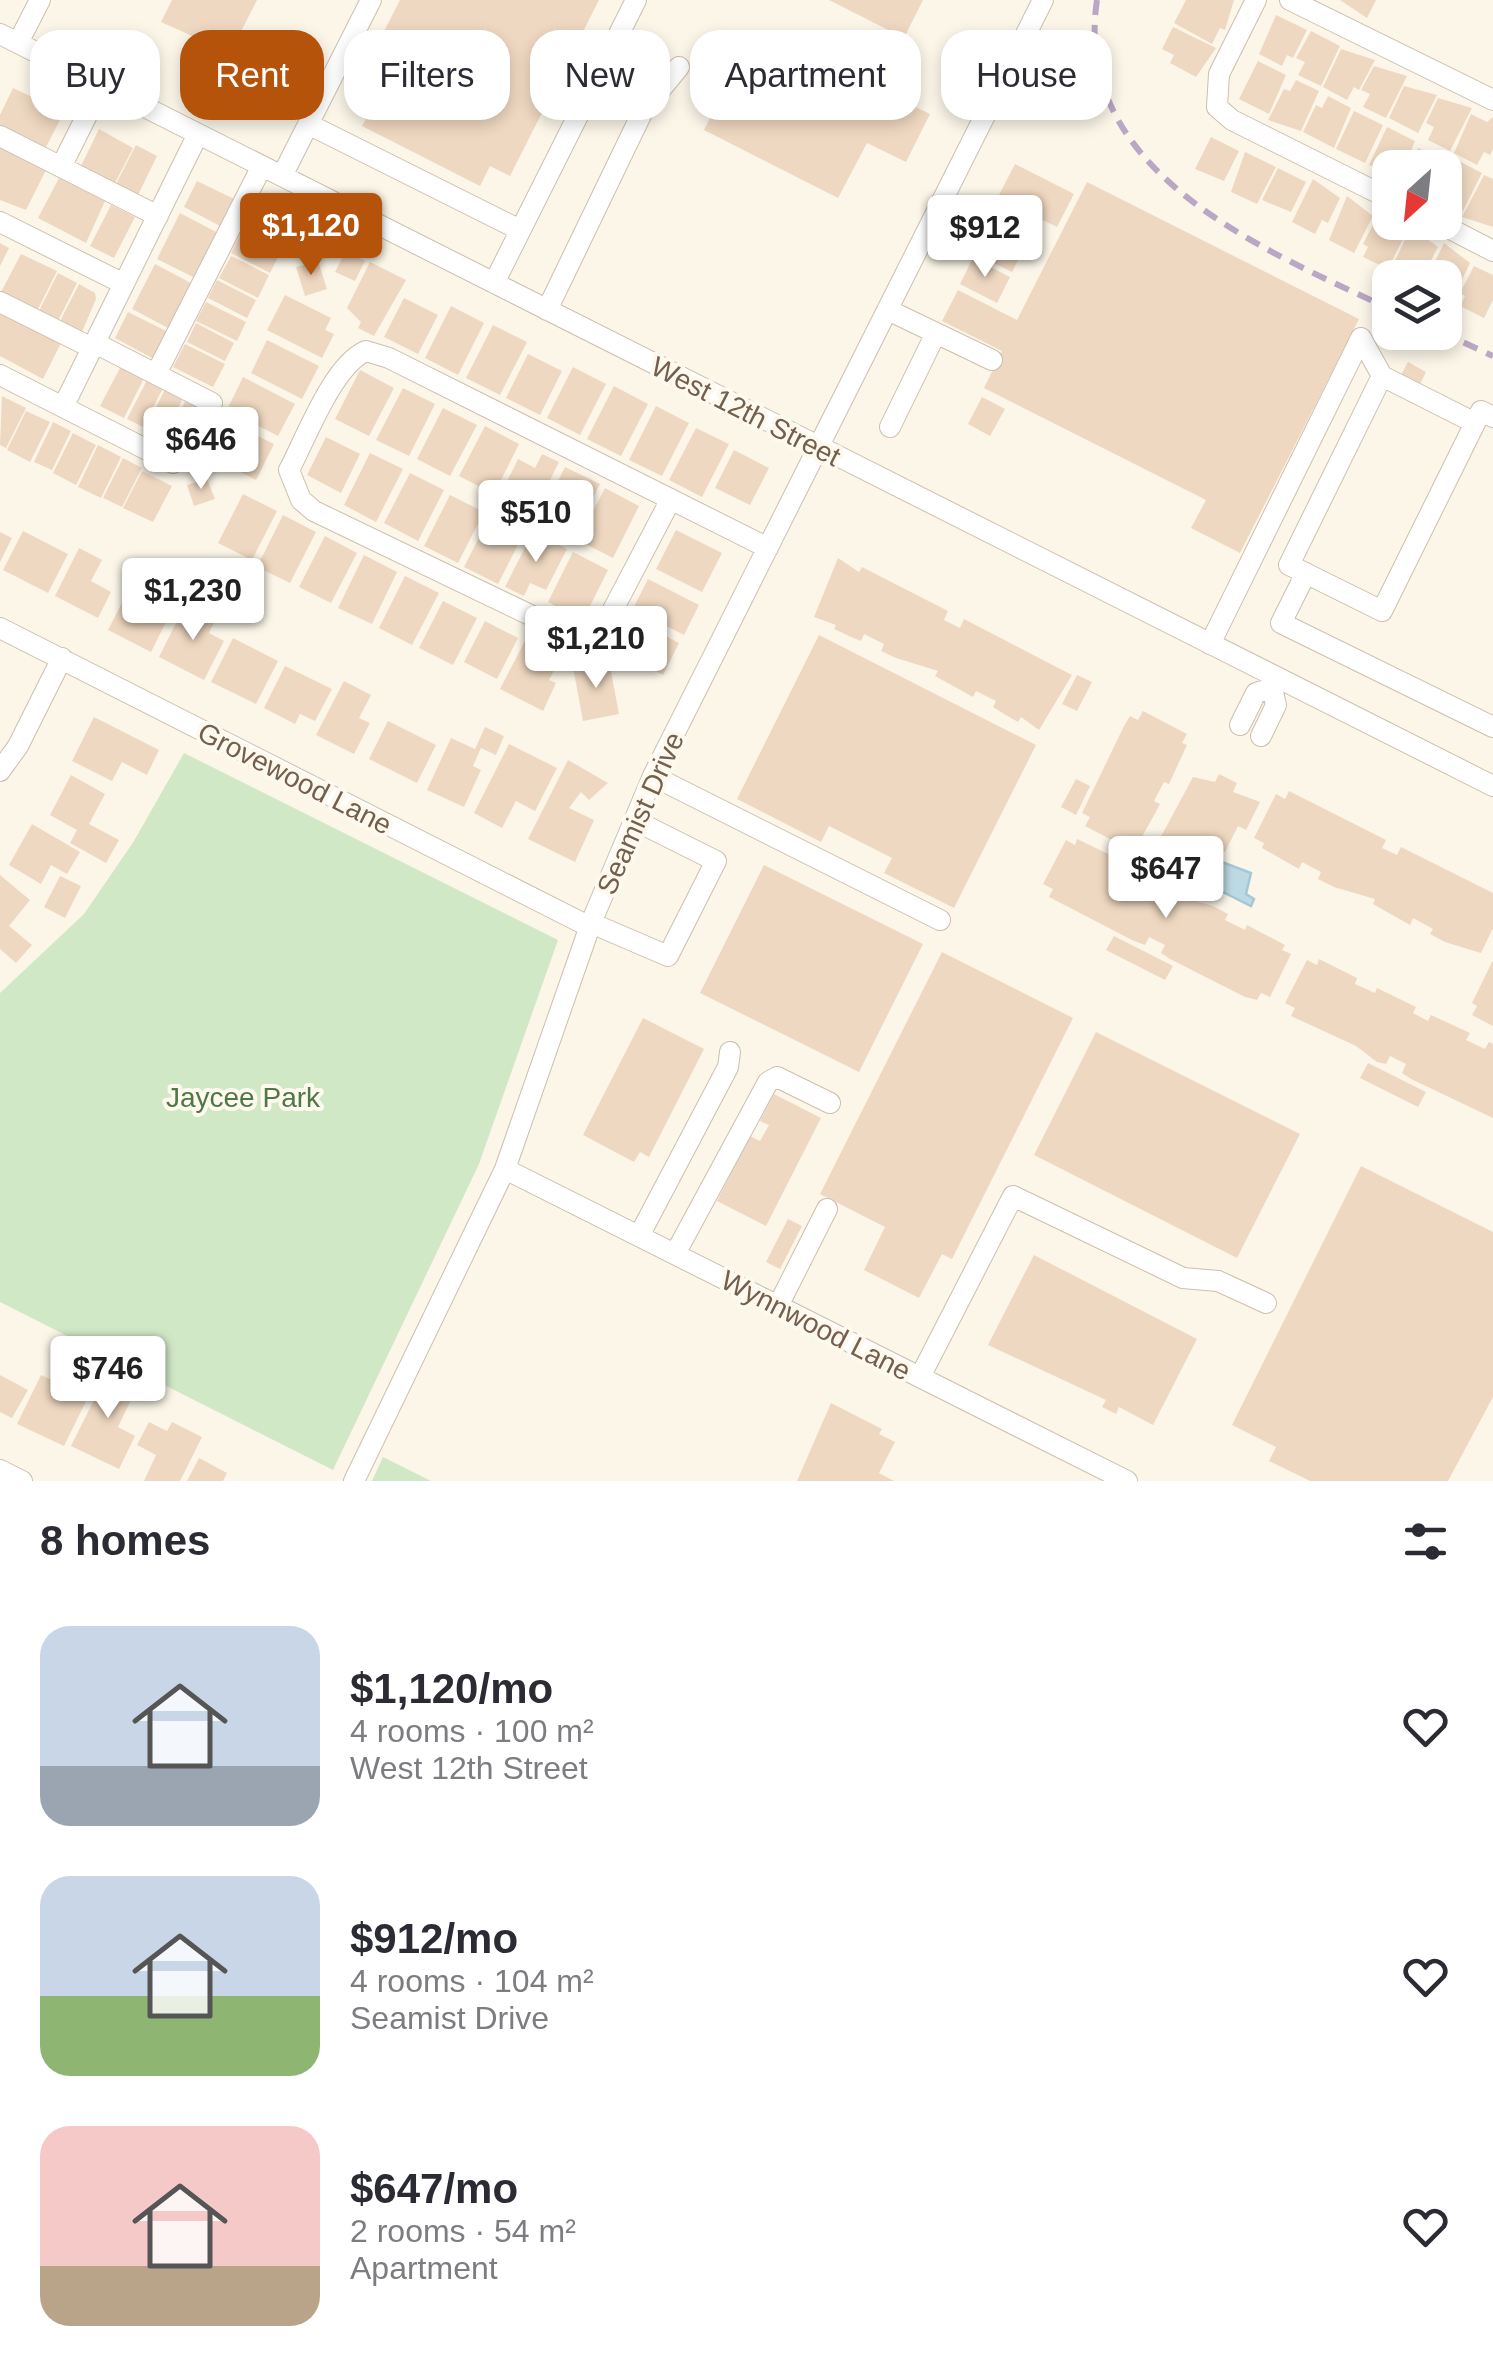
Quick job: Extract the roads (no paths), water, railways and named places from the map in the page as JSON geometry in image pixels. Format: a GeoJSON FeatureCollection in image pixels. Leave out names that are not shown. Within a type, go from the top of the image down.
{"type":"FeatureCollection","features":[{"type":"Feature","properties":{"kind":"street"},"geometry":{"type":"LineString","coordinates":[[9,39],[40,0]]}},
{"type":"Feature","properties":{"kind":"street"},"geometry":{"type":"LineString","coordinates":[[282,176],[371,0]]}},
{"type":"Feature","properties":{"kind":"street"},"geometry":{"type":"LineString","coordinates":[[494,283],[636,0]]}},
{"type":"Feature","properties":{"kind":"street","name":"Seamist Drive"},"geometry":{"type":"LineString","coordinates":[[354,1481],[505,1169],[590,925],[653,776],[1043,0]]}},
{"type":"Feature","properties":{"kind":"street"},"geometry":{"type":"LineString","coordinates":[[1256,0],[1219,74],[1214,97],[1217,107],[1232,120],[1372,190]]}},
{"type":"Feature","properties":{"kind":"street"},"geometry":{"type":"LineString","coordinates":[[1290,0],[1493,100]]}},
{"type":"Feature","properties":{"kind":"street"},"geometry":{"type":"LineString","coordinates":[[547,310],[643,111],[678,67]]}},
{"type":"Feature","properties":{"kind":"street","name":"West 12th Street"},"geometry":{"type":"LineString","coordinates":[[160,115],[1210,644],[1275,683],[1493,786]]}},
{"type":"Feature","properties":{"kind":"street"},"geometry":{"type":"LineString","coordinates":[[61,167],[85,120]]}},
{"type":"Feature","properties":{"kind":"street"},"geometry":{"type":"LineString","coordinates":[[308,124],[520,230]]}},
{"type":"Feature","properties":{"kind":"street"},"geometry":{"type":"LineString","coordinates":[[63,408],[198,134]]}},
{"type":"Feature","properties":{"kind":"street"},"geometry":{"type":"LineString","coordinates":[[0,136],[158,216]]}},
{"type":"Feature","properties":{"kind":"street"},"geometry":{"type":"LineString","coordinates":[[156,374],[262,166]]}},
{"type":"Feature","properties":{"kind":"street"},"geometry":{"type":"LineString","coordinates":[[0,222],[124,284]]}},
{"type":"Feature","properties":{"kind":"street"},"geometry":{"type":"LineString","coordinates":[[1462,234],[1493,250]]}},
{"type":"Feature","properties":{"kind":"street"},"geometry":{"type":"LineString","coordinates":[[0,302],[212,403]]}},
{"type":"Feature","properties":{"kind":"street"},"geometry":{"type":"LineString","coordinates":[[888,310],[992,360]]}},
{"type":"Feature","properties":{"kind":"street"},"geometry":{"type":"LineString","coordinates":[[890,427],[936,333]]}},
{"type":"Feature","properties":{"kind":"street"},"geometry":{"type":"LineString","coordinates":[[1210,644],[1362,338],[1382,376],[1484,420],[1382,611],[1288,564],[1382,376]]}},
{"type":"Feature","properties":{"kind":"street"},"geometry":{"type":"LineString","coordinates":[[671,499],[604,626],[578,638],[314,511],[300,500],[289,470],[341,372],[353,356],[366,351],[671,499],[768,548]]}},
{"type":"Feature","properties":{"kind":"street"},"geometry":{"type":"LineString","coordinates":[[0,376],[172,464]]}},
{"type":"Feature","properties":{"kind":"street"},"geometry":{"type":"LineString","coordinates":[[1273,516],[1305,532]]}},
{"type":"Feature","properties":{"kind":"street"},"geometry":{"type":"LineString","coordinates":[[1306,573],[1281,623],[1493,727]]}},
{"type":"Feature","properties":{"kind":"street","name":"Grovewood Lane"},"geometry":{"type":"LineString","coordinates":[[0,628],[590,925],[668,956],[716,861],[634,820]]}},
{"type":"Feature","properties":{"kind":"street"},"geometry":{"type":"LineString","coordinates":[[0,771],[18,746],[62,658]]}},
{"type":"Feature","properties":{"kind":"street"},"geometry":{"type":"LineString","coordinates":[[1240,725],[1256,693],[1275,683],[1276,705],[1262,736]]}},
{"type":"Feature","properties":{"kind":"street"},"geometry":{"type":"LineString","coordinates":[[653,776],[940,920]]}},
{"type":"Feature","properties":{"kind":"street"},"geometry":{"type":"LineString","coordinates":[[640,1236],[728,1067],[730,1052]]}},
{"type":"Feature","properties":{"kind":"street"},"geometry":{"type":"LineString","coordinates":[[674,1254],[768,1082],[777,1078],[830,1102]]}},
{"type":"Feature","properties":{"kind":"street","name":"Wynnwood Lane"},"geometry":{"type":"LineString","coordinates":[[505,1169],[1126,1481]]}},
{"type":"Feature","properties":{"kind":"street"},"geometry":{"type":"LineString","coordinates":[[920,1378],[1012,1196],[1182,1278],[1218,1281],[1266,1303]]}},
{"type":"Feature","properties":{"kind":"street"},"geometry":{"type":"LineString","coordinates":[[778,1306],[828,1209]]}},
{"type":"Feature","properties":{"kind":"street"},"geometry":{"type":"LineString","coordinates":[[0,1470],[22,1481]]}},
{"type":"Feature","properties":{"kind":"water"},"geometry":{"type":"Polygon","coordinates":[[[1206,856],[1251,873],[1246,894],[1254,899],[1251,906],[1195,878],[1206,856]]]}},
{"type":"Feature","properties":{"kind":"railway"},"geometry":{"type":"LineString","coordinates":[[1097,0],[1097,60],[1114,113],[1145,158],[1186,197],[1235,231],[1372,300]]}},
{"type":"Feature","properties":{"kind":"railway"},"geometry":{"type":"LineString","coordinates":[[1462,342],[1493,356]]}},
{"type":"Feature","properties":{"kind":"park label","name":"Jaycee Park"},"geometry":{"type":"Point","coordinates":[243,1097]}}]}
